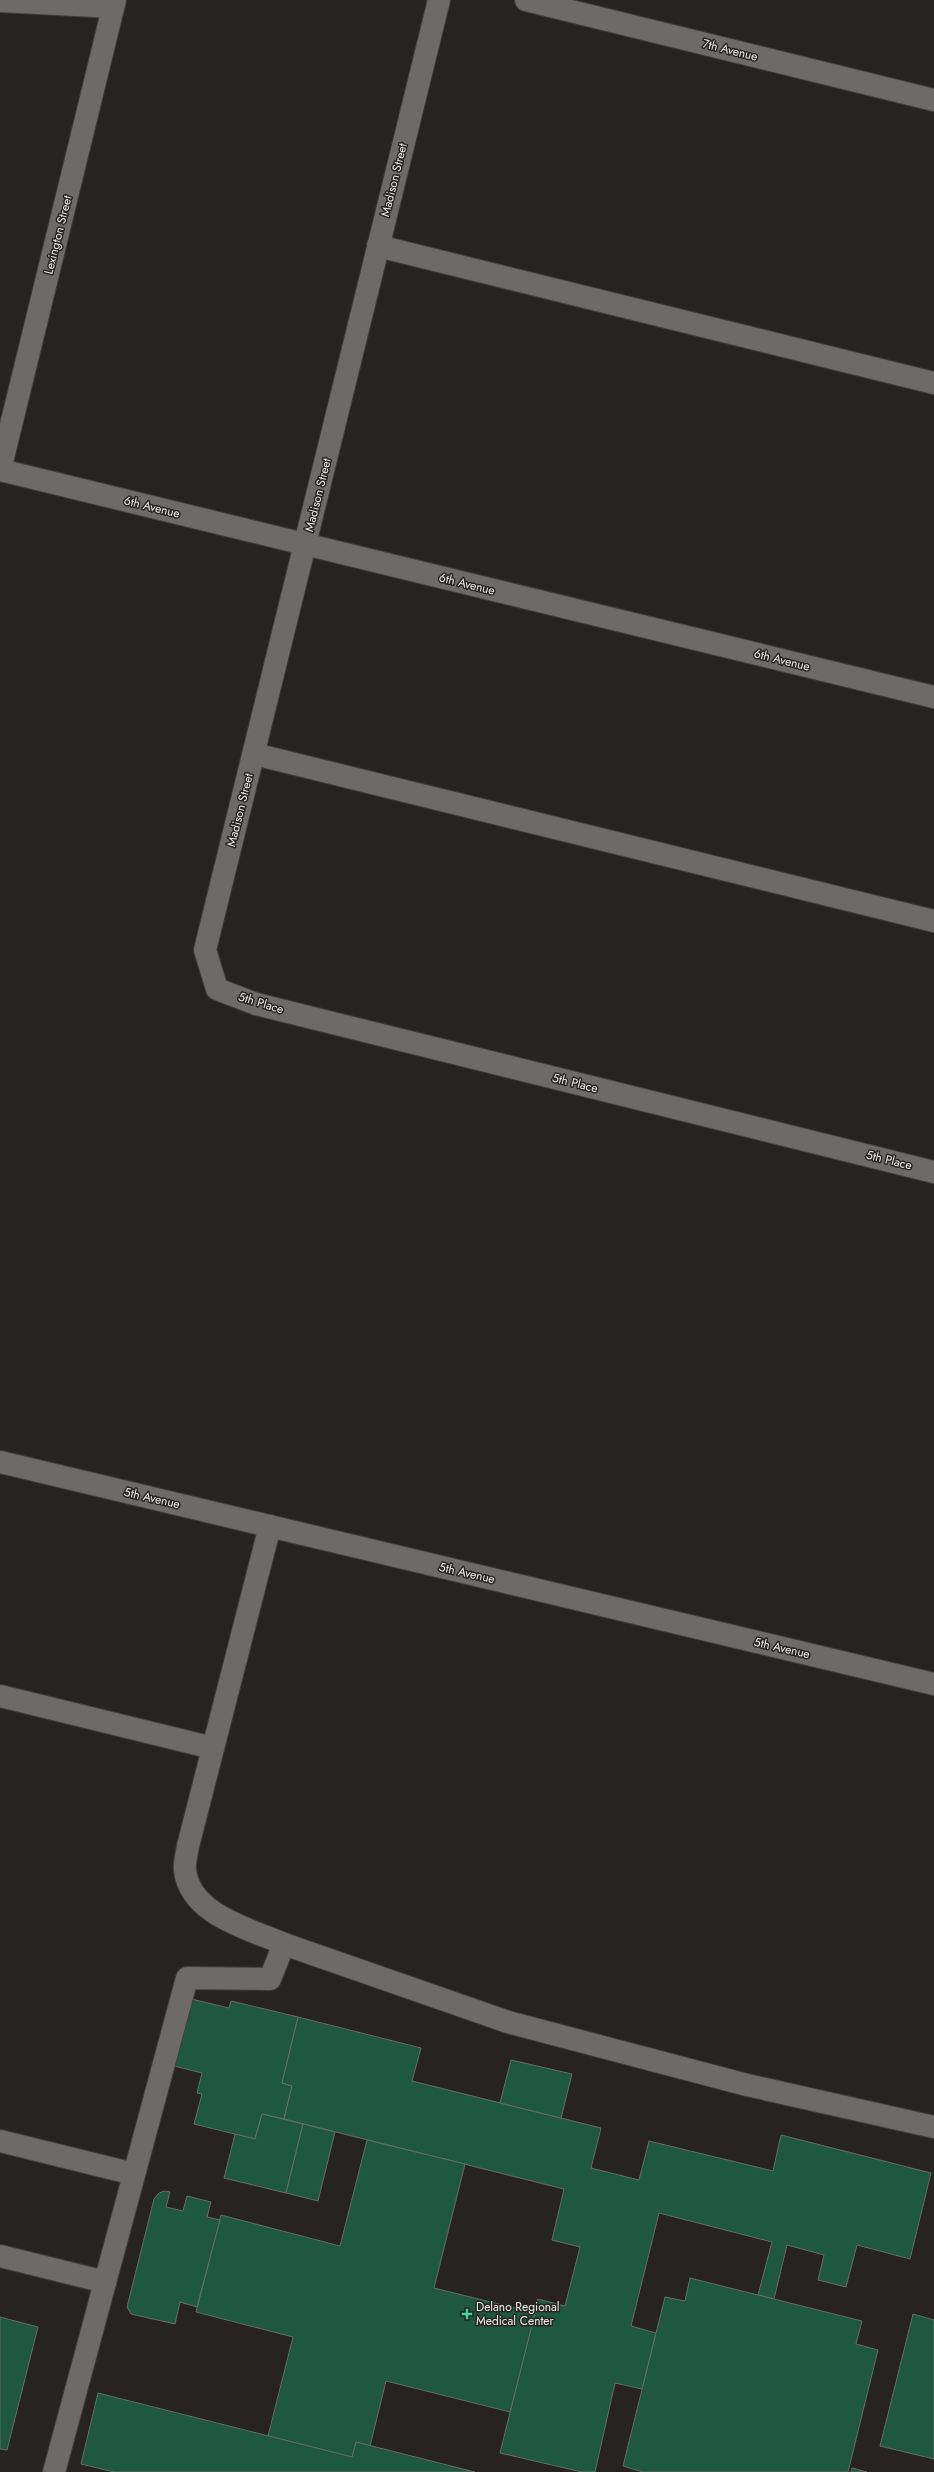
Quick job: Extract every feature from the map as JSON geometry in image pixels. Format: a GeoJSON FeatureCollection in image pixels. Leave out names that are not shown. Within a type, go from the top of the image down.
{"type":"FeatureCollection","features":[{"type":"Feature","properties":{"kind":"street","name":"Madison Street"},"geometry":{"type":"LineString","coordinates":[[217,989],[205,950],[439,0]]}},
{"type":"Feature","properties":{"kind":"street","name":"7th Avenue"},"geometry":{"type":"LineString","coordinates":[[526,0],[934,100]]}},
{"type":"Feature","properties":{"kind":"street"},"geometry":{"type":"LineString","coordinates":[[0,1],[114,4]]}},
{"type":"Feature","properties":{"kind":"street","name":"Lexington Street"},"geometry":{"type":"LineString","coordinates":[[0,470],[114,4]]}},
{"type":"Feature","properties":{"kind":"street"},"geometry":{"type":"LineString","coordinates":[[378,246],[934,383]]}},
{"type":"Feature","properties":{"kind":"street","name":"6th Avenue"},"geometry":{"type":"LineString","coordinates":[[0,470],[934,697]]}},
{"type":"Feature","properties":{"kind":"street"},"geometry":{"type":"LineString","coordinates":[[254,754],[934,921]]}},
{"type":"Feature","properties":{"kind":"street","name":"5th Place"},"geometry":{"type":"LineString","coordinates":[[217,989],[256,1004],[934,1172]]}},
{"type":"Feature","properties":{"kind":"street","name":"5th Avenue"},"geometry":{"type":"LineString","coordinates":[[0,1462],[934,1684]]}},
{"type":"Feature","properties":{"kind":"street"},"geometry":{"type":"LineString","coordinates":[[270,1526],[188,1846],[185,1871],[193,1893],[210,1911],[284,1944],[508,2022],[747,2085],[934,2127]]}},
{"type":"Feature","properties":{"kind":"street"},"geometry":{"type":"LineString","coordinates":[[0,1696],[213,1748]]}},
{"type":"Feature","properties":{"kind":"street"},"geometry":{"type":"LineString","coordinates":[[54,2472],[187,1978],[270,1979],[284,1944]]}},
{"type":"Feature","properties":{"kind":"street"},"geometry":{"type":"LineString","coordinates":[[0,2141],[134,2174]]}},
{"type":"Feature","properties":{"kind":"street"},"geometry":{"type":"LineString","coordinates":[[0,2256],[105,2282]]}},
{"type":"Feature","properties":{"kind":"building"},"geometry":{"type":"Polygon","coordinates":[[[183,1997],[229,2008],[231,2001],[298,2017],[282,2083],[292,2086],[284,2119],[262,2114],[255,2139],[194,2124],[202,2094],[197,2093],[202,2073],[166,2064],[183,1997]]]}},
{"type":"Feature","properties":{"kind":"building"},"geometry":{"type":"Polygon","coordinates":[[[298,2017],[421,2048],[412,2081],[601,2128],[591,2168],[639,2180],[649,2141],[773,2171],[781,2135],[931,2173],[910,2259],[857,2245],[846,2287],[818,2280],[824,2255],[787,2245],[774,2299],[758,2295],[772,2242],[659,2213],[631,2326],[656,2333],[642,2389],[615,2383],[595,2472],[582,2472],[500,2453],[538,2299],[565,2306],[580,2247],[552,2240],[564,2189],[284,2119],[292,2086],[282,2083],[298,2017]]]}},
{"type":"Feature","properties":{"kind":"building"},"geometry":{"type":"Polygon","coordinates":[[[511,2060],[572,2074],[561,2118],[500,2103],[511,2060]]]}},
{"type":"Feature","properties":{"kind":"building"},"geometry":{"type":"Polygon","coordinates":[[[262,2114],[303,2124],[286,2193],[224,2178],[235,2134],[255,2139],[262,2114]]]}},
{"type":"Feature","properties":{"kind":"building"},"geometry":{"type":"Polygon","coordinates":[[[303,2124],[335,2132],[318,2201],[286,2193],[303,2124]]]}},
{"type":"Feature","properties":{"kind":"building"},"geometry":{"type":"Polygon","coordinates":[[[367,2140],[465,2164],[434,2288],[535,2313],[510,2412],[386,2381],[370,2446],[356,2442],[352,2457],[268,2436],[293,2337],[196,2312],[221,2215],[340,2246],[367,2140]]]}},
{"type":"Feature","properties":{"kind":"building"},"geometry":{"type":"Polygon","coordinates":[[[164,2191],[170,2192],[166,2207],[183,2211],[187,2196],[211,2202],[207,2217],[220,2220],[197,2307],[180,2302],[175,2324],[131,2314],[127,2307],[154,2199],[159,2193],[164,2191]]]}},
{"type":"Feature","properties":{"kind":"building"},"geometry":{"type":"Polygon","coordinates":[[[690,2278],[862,2321],[856,2344],[878,2350],[848,2472],[643,2472],[623,2466],[665,2297],[685,2301],[690,2278]]]}},
{"type":"Feature","properties":{"kind":"building"},"geometry":{"type":"Polygon","coordinates":[[[913,2314],[934,2320],[934,2459],[880,2446],[913,2314]]]}},
{"type":"Feature","properties":{"kind":"building"},"geometry":{"type":"Polygon","coordinates":[[[0,2317],[38,2327],[7,2450],[0,2449],[0,2317]]]}},
{"type":"Feature","properties":{"kind":"building"},"geometry":{"type":"Polygon","coordinates":[[[98,2393],[352,2457],[356,2442],[475,2472],[114,2472],[81,2464],[98,2393]]]}},
{"type":"Feature","properties":{"kind":"building"},"geometry":{"type":"Polygon","coordinates":[[[852,2468],[867,2472],[851,2472],[852,2468]]]}},
{"type":"Feature","properties":{"kind":"place","name":"Delano Regional Medical Center"},"geometry":{"type":"Point","coordinates":[467,2314]}}]}
